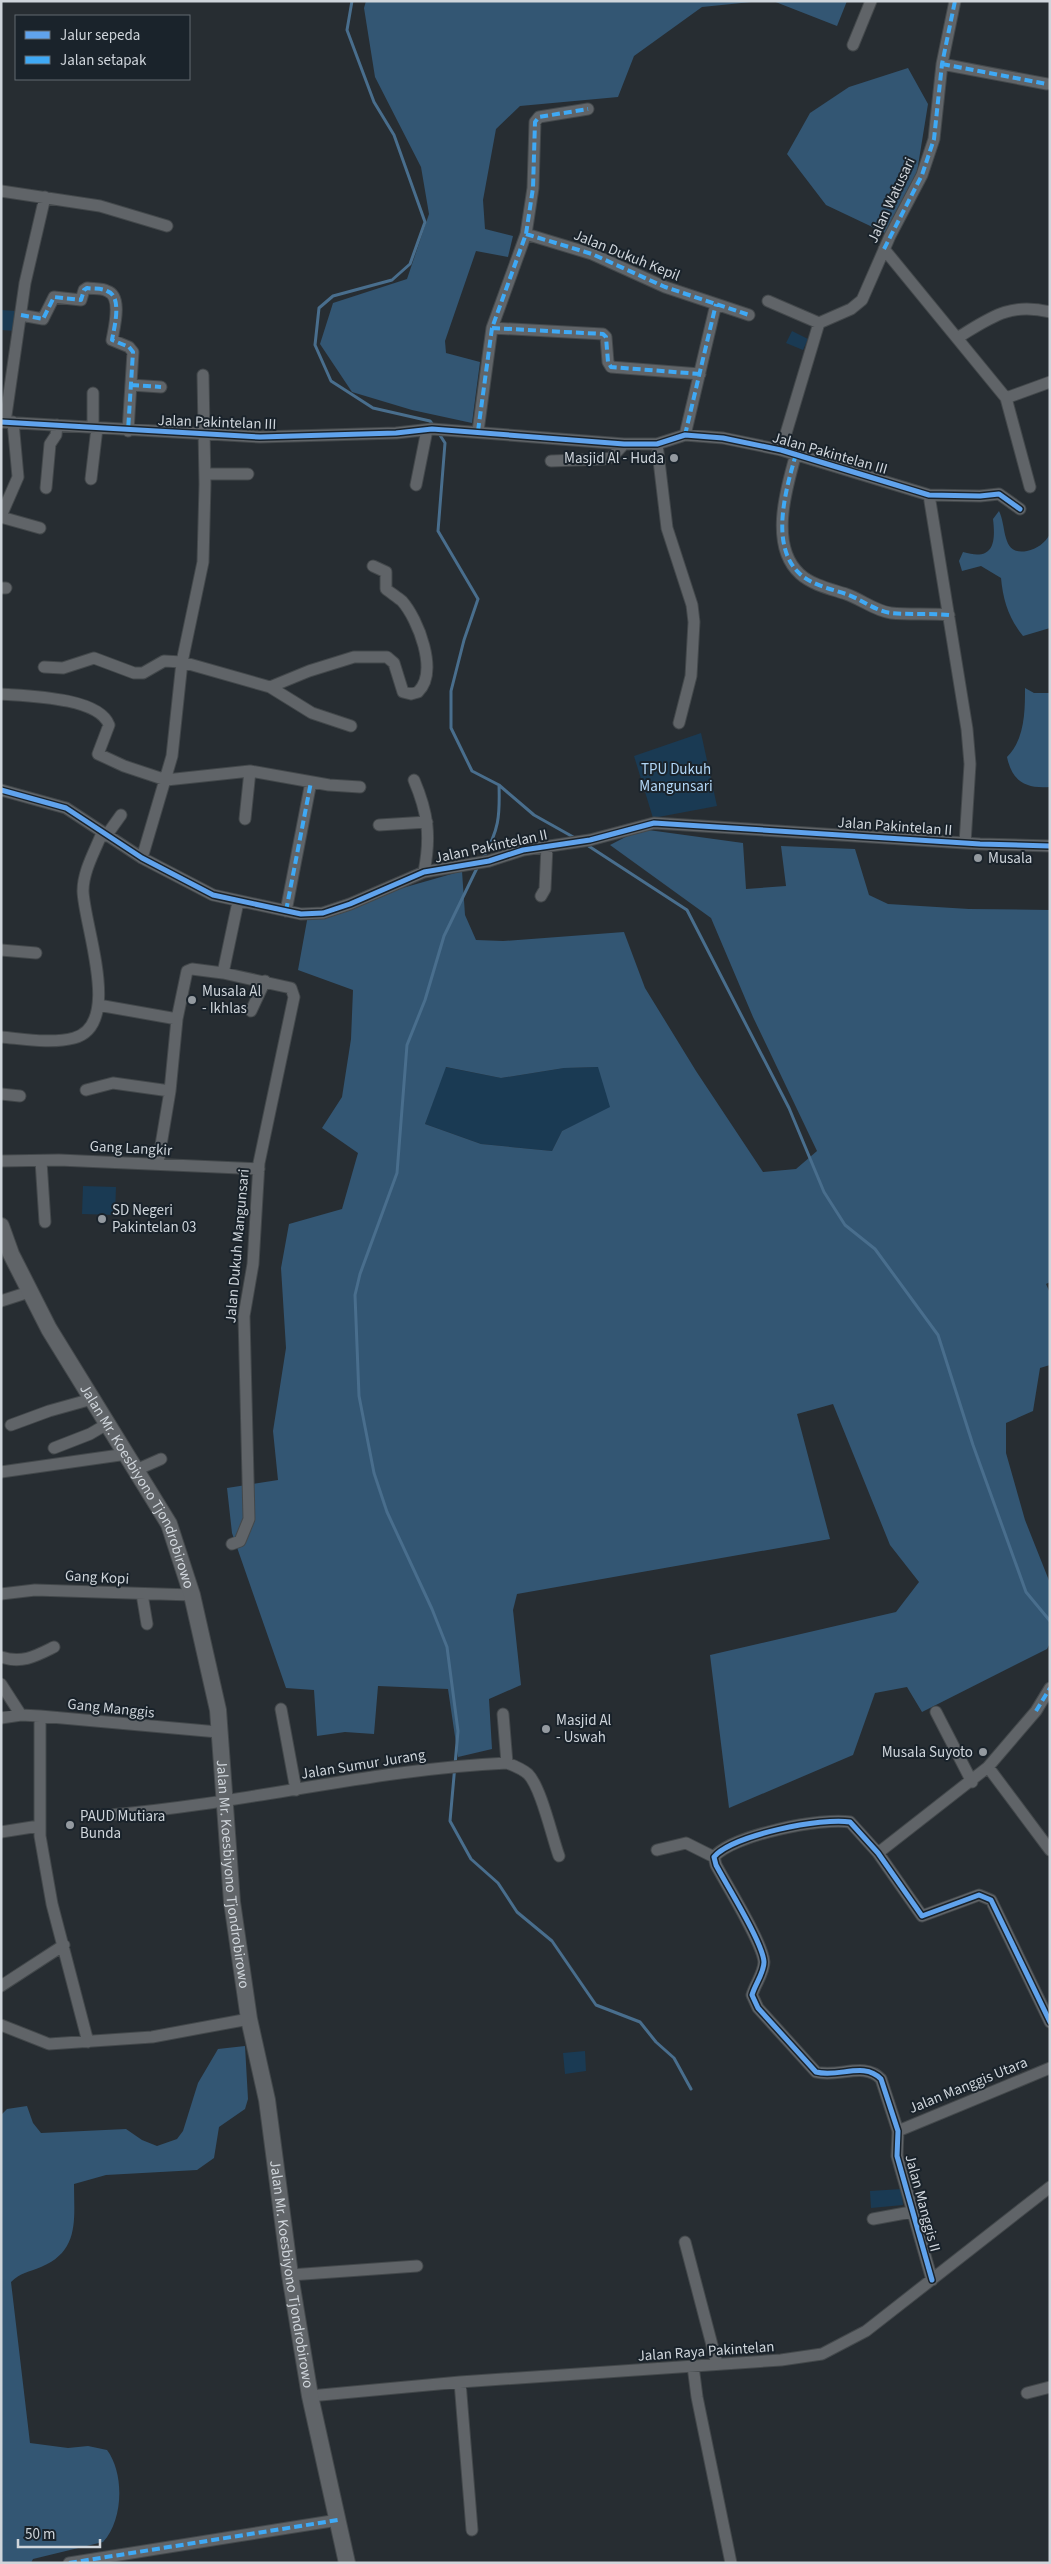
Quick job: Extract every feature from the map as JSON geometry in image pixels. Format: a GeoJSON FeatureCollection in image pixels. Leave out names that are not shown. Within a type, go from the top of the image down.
{"type":"FeatureCollection","features":[{"type":"Feature","properties":{"kind":"main road","name":"Jalan Mr. Koesbiyono Tjondrobirowo"},"geometry":{"type":"LineString","coordinates":[[1,1226],[11,1254],[29,1292],[168,1524],[192,1595],[218,1710],[218,1732],[232,1902],[249,2019],[266,2100],[290,2275],[310,2396],[347,2563]]}},
{"type":"Feature","properties":{"kind":"street"},"geometry":{"type":"LineString","coordinates":[[853,45],[871,1]]}},
{"type":"Feature","properties":{"kind":"street","name":"Jalan Watusari"},"geometry":{"type":"LineString","coordinates":[[819,322],[851,309],[862,300],[884,249],[922,175],[934,139],[942,64],[955,1]]}},
{"type":"Feature","properties":{"kind":"street"},"geometry":{"type":"LineString","coordinates":[[942,64],[1047,84]]}},
{"type":"Feature","properties":{"kind":"street"},"geometry":{"type":"LineString","coordinates":[[478,431],[492,328],[526,234],[533,188],[535,122],[539,118],[588,109]]}},
{"type":"Feature","properties":{"kind":"street"},"geometry":{"type":"LineString","coordinates":[[1,191],[100,206],[166,226]]}},
{"type":"Feature","properties":{"kind":"street"},"geometry":{"type":"LineString","coordinates":[[40,528],[1,517],[18,478],[7,422],[21,315],[45,197]]}},
{"type":"Feature","properties":{"kind":"street","name":"Jalan Dukuh Kepil"},"geometry":{"type":"LineString","coordinates":[[526,234],[592,254],[665,287],[749,315]]}},
{"type":"Feature","properties":{"kind":"street"},"geometry":{"type":"LineString","coordinates":[[884,249],[1006,398],[1030,487]]}},
{"type":"Feature","properties":{"kind":"street"},"geometry":{"type":"LineString","coordinates":[[21,315],[43,320],[54,297],[80,300],[84,290],[87,288],[108,291],[114,298],[116,307],[112,340],[129,347],[133,352],[128,431]]}},
{"type":"Feature","properties":{"kind":"street"},"geometry":{"type":"LineString","coordinates":[[768,301],[819,322],[781,450]]}},
{"type":"Feature","properties":{"kind":"street"},"geometry":{"type":"LineString","coordinates":[[685,435],[716,304]]}},
{"type":"Feature","properties":{"kind":"street"},"geometry":{"type":"LineString","coordinates":[[957,338],[1007,310],[1035,308],[1050,312]]}},
{"type":"Feature","properties":{"kind":"street"},"geometry":{"type":"LineString","coordinates":[[492,328],[603,334],[606,337],[608,362],[611,366],[700,374]]}},
{"type":"Feature","properties":{"kind":"street"},"geometry":{"type":"LineString","coordinates":[[142,858],[172,756],[182,662],[203,562],[205,474],[203,375]]}},
{"type":"Feature","properties":{"kind":"street"},"geometry":{"type":"LineString","coordinates":[[1006,398],[1050,382]]}},
{"type":"Feature","properties":{"kind":"street"},"geometry":{"type":"LineString","coordinates":[[131,385],[161,387]]}},
{"type":"Feature","properties":{"kind":"street"},"geometry":{"type":"LineString","coordinates":[[91,479],[95,427],[93,393]]}},
{"type":"Feature","properties":{"kind":"street","name":"Jalan Pakintelan III"},"geometry":{"type":"LineString","coordinates":[[7,422],[95,427],[128,431],[260,437],[339,436],[450,429],[624,444],[657,444],[685,435],[723,438],[796,454],[929,495],[980,496],[999,494],[1020,508]]}},
{"type":"Feature","properties":{"kind":"street"},"geometry":{"type":"LineString","coordinates":[[46,488],[50,444],[56,434],[57,425]]}},
{"type":"Feature","properties":{"kind":"street"},"geometry":{"type":"LineString","coordinates":[[416,485],[430,429]]}},
{"type":"Feature","properties":{"kind":"street"},"geometry":{"type":"LineString","coordinates":[[551,461],[604,459],[612,457],[624,444]]}},
{"type":"Feature","properties":{"kind":"street"},"geometry":{"type":"LineString","coordinates":[[657,444],[667,528],[692,606],[694,622],[691,676],[679,723]]}},
{"type":"Feature","properties":{"kind":"street"},"geometry":{"type":"LineString","coordinates":[[796,454],[785,491],[782,523],[786,549],[791,563],[801,575],[814,583],[890,613],[949,615]]}},
{"type":"Feature","properties":{"kind":"street"},"geometry":{"type":"LineString","coordinates":[[205,474],[248,474]]}},
{"type":"Feature","properties":{"kind":"street"},"geometry":{"type":"LineString","coordinates":[[929,495],[967,729],[970,764],[964,843]]}},
{"type":"Feature","properties":{"kind":"street"},"geometry":{"type":"LineString","coordinates":[[270,687],[334,662],[354,657],[383,656],[394,663],[403,692],[411,694],[422,688],[426,666],[419,630],[401,600],[386,589],[386,572],[373,566]]}},
{"type":"Feature","properties":{"kind":"street"},"geometry":{"type":"LineString","coordinates":[[44,667],[63,668],[94,658],[134,674],[143,673],[164,661],[182,662],[270,687],[312,713],[352,726]]}},
{"type":"Feature","properties":{"kind":"street"},"geometry":{"type":"LineString","coordinates":[[1,694],[68,700],[103,717],[108,722],[109,729],[97,752],[100,755],[166,780],[250,771],[284,775],[311,782],[360,787]]}},
{"type":"Feature","properties":{"kind":"street"},"geometry":{"type":"LineString","coordinates":[[245,818],[250,771]]}},
{"type":"Feature","properties":{"kind":"street"},"geometry":{"type":"LineString","coordinates":[[414,780],[425,806],[427,822],[428,855],[424,872]]}},
{"type":"Feature","properties":{"kind":"street"},"geometry":{"type":"LineString","coordinates":[[286,911],[311,782]]}},
{"type":"Feature","properties":{"kind":"street","name":"Jalan Pakintelan II"},"geometry":{"type":"LineString","coordinates":[[1,790],[66,808],[142,858],[213,895],[238,902],[301,914],[322,913],[350,904],[424,872],[489,861],[523,850],[590,840],[654,823],[964,843],[1050,846]]}},
{"type":"Feature","properties":{"kind":"street"},"geometry":{"type":"LineString","coordinates":[[1,1037],[39,1040],[72,1039],[85,1034],[94,1024],[98,1005],[96,964],[83,891],[85,875],[104,834],[121,815]]}},
{"type":"Feature","properties":{"kind":"street"},"geometry":{"type":"LineString","coordinates":[[379,825],[427,822]]}},
{"type":"Feature","properties":{"kind":"street"},"geometry":{"type":"LineString","coordinates":[[541,896],[545,888],[547,846]]}},
{"type":"Feature","properties":{"kind":"street"},"geometry":{"type":"LineString","coordinates":[[222,973],[238,902]]}},
{"type":"Feature","properties":{"kind":"street"},"geometry":{"type":"LineString","coordinates":[[1,950],[36,954]]}},
{"type":"Feature","properties":{"kind":"street","name":"Jalan Dukuh Mangunsari"},"geometry":{"type":"LineString","coordinates":[[158,1163],[170,1091],[177,1018],[187,971],[222,973],[291,988],[294,996],[259,1169],[253,1264],[244,1324],[249,1519],[240,1540],[232,1544]]}},
{"type":"Feature","properties":{"kind":"street"},"geometry":{"type":"LineString","coordinates":[[251,1011],[265,982]]}},
{"type":"Feature","properties":{"kind":"street"},"geometry":{"type":"LineString","coordinates":[[98,1005],[177,1018]]}},
{"type":"Feature","properties":{"kind":"street"},"geometry":{"type":"LineString","coordinates":[[86,1090],[119,1083],[170,1091]]}},
{"type":"Feature","properties":{"kind":"street"},"geometry":{"type":"LineString","coordinates":[[1,1094],[20,1096]]}},
{"type":"Feature","properties":{"kind":"street","name":"Gang Langkir"},"geometry":{"type":"LineString","coordinates":[[1,1161],[158,1163],[201,1168],[259,1169]]}},
{"type":"Feature","properties":{"kind":"street"},"geometry":{"type":"LineString","coordinates":[[41,1161],[45,1222]]}},
{"type":"Feature","properties":{"kind":"street"},"geometry":{"type":"LineString","coordinates":[[1,1301],[29,1292]]}},
{"type":"Feature","properties":{"kind":"street"},"geometry":{"type":"LineString","coordinates":[[11,1425],[49,1411],[92,1399]]}},
{"type":"Feature","properties":{"kind":"street"},"geometry":{"type":"LineString","coordinates":[[54,1448],[90,1434],[107,1424]]}},
{"type":"Feature","properties":{"kind":"street"},"geometry":{"type":"LineString","coordinates":[[1,1472],[127,1454]]}},
{"type":"Feature","properties":{"kind":"street"},"geometry":{"type":"LineString","coordinates":[[136,1470],[161,1459]]}},
{"type":"Feature","properties":{"kind":"street","name":"Gang Kopi"},"geometry":{"type":"LineString","coordinates":[[1,1594],[35,1590],[192,1595]]}},
{"type":"Feature","properties":{"kind":"street"},"geometry":{"type":"LineString","coordinates":[[142,1594],[146,1624]]}},
{"type":"Feature","properties":{"kind":"street"},"geometry":{"type":"LineString","coordinates":[[1,1657],[20,1661],[34,1657],[54,1647]]}},
{"type":"Feature","properties":{"kind":"street"},"geometry":{"type":"LineString","coordinates":[[1,1684],[21,1715]]}},
{"type":"Feature","properties":{"kind":"street"},"geometry":{"type":"LineString","coordinates":[[878,1853],[972,1782],[988,1767],[1036,1711],[1050,1688]]}},
{"type":"Feature","properties":{"kind":"street"},"geometry":{"type":"LineString","coordinates":[[281,1709],[296,1790]]}},
{"type":"Feature","properties":{"kind":"street"},"geometry":{"type":"LineString","coordinates":[[936,1712],[972,1782]]}},
{"type":"Feature","properties":{"kind":"street"},"geometry":{"type":"LineString","coordinates":[[503,1714],[507,1763],[521,1768],[530,1776],[537,1790],[558,1856]]}},
{"type":"Feature","properties":{"kind":"street","name":"Gang Manggis"},"geometry":{"type":"LineString","coordinates":[[1,1718],[21,1715],[40,1716],[218,1732]]}},
{"type":"Feature","properties":{"kind":"street"},"geometry":{"type":"LineString","coordinates":[[40,1716],[42,1789],[39,1826],[52,1904],[88,2042]]}},
{"type":"Feature","properties":{"kind":"street","name":"Jalan Sumur Jurang"},"geometry":{"type":"LineString","coordinates":[[109,1815],[162,1811],[436,1768],[507,1763]]}},
{"type":"Feature","properties":{"kind":"street"},"geometry":{"type":"LineString","coordinates":[[988,1767],[1050,1850]]}},
{"type":"Feature","properties":{"kind":"street"},"geometry":{"type":"LineString","coordinates":[[657,1850],[686,1843],[714,1857],[736,1843],[758,1834],[840,1821],[854,1825],[878,1853],[922,1916],[979,1895],[991,1900],[1050,2022]]}},
{"type":"Feature","properties":{"kind":"street"},"geometry":{"type":"LineString","coordinates":[[1,1832],[39,1826]]}},
{"type":"Feature","properties":{"kind":"street","name":"Jalan Manggis II"},"geometry":{"type":"LineString","coordinates":[[714,1857],[745,1918],[762,1957],[763,1969],[752,1995],[758,2008],[816,2072],[825,2074],[867,2069],[881,2079],[887,2091],[898,2132],[897,2156],[911,2212],[932,2280]]}},
{"type":"Feature","properties":{"kind":"street"},"geometry":{"type":"LineString","coordinates":[[1,1986],[64,1945]]}},
{"type":"Feature","properties":{"kind":"street"},"geometry":{"type":"LineString","coordinates":[[1,2025],[49,2044],[152,2037],[249,2019]]}},
{"type":"Feature","properties":{"kind":"street","name":"Jalan Manggis Utara"},"geometry":{"type":"LineString","coordinates":[[898,2132],[1050,2068]]}},
{"type":"Feature","properties":{"kind":"street","name":"Jalan Raya Pakintelan"},"geometry":{"type":"LineString","coordinates":[[310,2396],[460,2382],[781,2360],[822,2354],[866,2331],[1050,2187]]}},
{"type":"Feature","properties":{"kind":"street"},"geometry":{"type":"LineString","coordinates":[[873,2219],[911,2212]]}},
{"type":"Feature","properties":{"kind":"street"},"geometry":{"type":"LineString","coordinates":[[685,2242],[717,2364]]}},
{"type":"Feature","properties":{"kind":"street"},"geometry":{"type":"LineString","coordinates":[[290,2275],[417,2266]]}},
{"type":"Feature","properties":{"kind":"street"},"geometry":{"type":"LineString","coordinates":[[693,2366],[698,2406],[731,2563]]}},
{"type":"Feature","properties":{"kind":"street"},"geometry":{"type":"LineString","coordinates":[[460,2382],[472,2530]]}},
{"type":"Feature","properties":{"kind":"street"},"geometry":{"type":"LineString","coordinates":[[1027,2393],[1050,2387]]}},
{"type":"Feature","properties":{"kind":"street"},"geometry":{"type":"LineString","coordinates":[[70,2563],[130,2558],[338,2520]]}},
{"type":"Feature","properties":{"kind":"green space"},"geometry":{"type":"Polygon","coordinates":[[[1,310],[16,311],[15,331],[1,330],[1,310]]]}},
{"type":"Feature","properties":{"kind":"green space"},"geometry":{"type":"Polygon","coordinates":[[[792,331],[808,339],[803,350],[786,343],[792,331]]]}},
{"type":"Feature","properties":{"kind":"green space","name":"TPU Dukuh Mangunsari"},"geometry":{"type":"Polygon","coordinates":[[[701,733],[717,806],[653,818],[634,756],[701,733]]]}},
{"type":"Feature","properties":{"kind":"green space"},"geometry":{"type":"Polygon","coordinates":[[[445,1067],[501,1078],[564,1068],[599,1067],[611,1108],[562,1131],[552,1151],[481,1144],[425,1124],[445,1067]]]}},
{"type":"Feature","properties":{"kind":"green space"},"geometry":{"type":"Polygon","coordinates":[[[83,1186],[116,1187],[115,1215],[82,1214],[83,1186]]]}},
{"type":"Feature","properties":{"kind":"green space"},"geometry":{"type":"Polygon","coordinates":[[[585,2051],[586,2071],[565,2074],[563,2053],[585,2051]]]}},
{"type":"Feature","properties":{"kind":"green space"},"geometry":{"type":"Polygon","coordinates":[[[901,2189],[903,2205],[871,2208],[870,2191],[901,2189]]]}},
{"type":"Feature","properties":{"kind":"shaded area"},"geometry":{"type":"Polygon","coordinates":[[[366,1],[761,1],[702,7],[634,56],[618,97],[520,106],[496,129],[483,200],[485,229],[513,236],[508,257],[476,251],[445,341],[446,353],[480,362],[472,423],[412,410],[352,392],[320,344],[333,303],[407,279],[429,214],[421,167],[375,77],[364,8],[366,1]]]}},
{"type":"Feature","properties":{"kind":"shaded area"},"geometry":{"type":"Polygon","coordinates":[[[773,1],[847,1],[837,26],[773,1]]]}},
{"type":"Feature","properties":{"kind":"shaded area"},"geometry":{"type":"Polygon","coordinates":[[[908,68],[928,104],[917,172],[885,233],[826,205],[787,154],[810,113],[849,87],[908,68]]]}},
{"type":"Feature","properties":{"kind":"shaded area"},"geometry":{"type":"Polygon","coordinates":[[[999,511],[1006,539],[1013,549],[1027,551],[1034,549],[1043,543],[1050,534],[1050,628],[1023,636],[1014,623],[1008,609],[1003,594],[1001,578],[981,566],[962,571],[959,561],[963,552],[981,554],[990,548],[994,536],[993,519],[999,511]]]}},
{"type":"Feature","properties":{"kind":"shaded area"},"geometry":{"type":"Polygon","coordinates":[[[1025,688],[1034,693],[1050,693],[1050,787],[1033,787],[1021,782],[1016,778],[1009,765],[1007,757],[1017,742],[1023,724],[1025,688]]]}},
{"type":"Feature","properties":{"kind":"shaded area"},"geometry":{"type":"Polygon","coordinates":[[[641,829],[743,843],[746,889],[786,886],[781,846],[855,849],[869,895],[888,904],[969,909],[1050,910],[1050,1282],[1046,1284],[1050,1293],[1050,1365],[1040,1368],[1033,1411],[1006,1423],[1006,1453],[1025,1520],[1050,1583],[1050,1643],[1047,1649],[922,1712],[907,1687],[875,1693],[853,1755],[729,1808],[710,1655],[896,1612],[919,1582],[890,1545],[833,1404],[797,1414],[830,1539],[517,1594],[513,1610],[521,1685],[489,1699],[492,1749],[458,1757],[448,1689],[378,1686],[374,1734],[345,1732],[317,1736],[314,1690],[286,1688],[232,1533],[227,1488],[278,1480],[273,1431],[286,1348],[281,1268],[289,1224],[342,1209],[358,1153],[322,1128],[342,1097],[351,1039],[353,990],[298,970],[308,915],[462,871],[465,915],[476,940],[503,941],[624,932],[645,988],[696,1071],[763,1172],[796,1169],[817,1151],[753,1017],[711,918],[610,845],[641,829]],[[446,1067],[425,1124],[481,1144],[552,1151],[562,1131],[610,1107],[598,1067],[564,1068],[501,1078],[446,1067]]]}},
{"type":"Feature","properties":{"kind":"shaded area"},"geometry":{"type":"Polygon","coordinates":[[[245,2046],[248,2099],[245,2109],[219,2127],[214,2158],[197,2170],[106,2175],[74,2184],[74,2221],[69,2243],[54,2260],[21,2275],[11,2282],[30,2443],[68,2448],[88,2446],[107,2450],[117,2472],[119,2497],[115,2522],[103,2542],[33,2559],[31,2563],[1,2563],[1,2115],[7,2109],[27,2106],[33,2123],[41,2133],[126,2129],[142,2140],[157,2146],[177,2139],[183,2131],[198,2083],[218,2049],[245,2046]]]}},
{"type":"Feature","properties":{"kind":"waterway"},"geometry":{"type":"LineString","coordinates":[[352,1],[347,30],[374,102],[394,135],[425,222],[410,264],[392,280],[333,296],[319,308],[315,345],[331,381],[373,408],[430,421],[433,425]]}},
{"type":"Feature","properties":{"kind":"waterway"},"geometry":{"type":"LineString","coordinates":[[438,432],[445,443],[438,531],[478,599],[464,640],[451,691],[451,728],[472,771],[499,785],[534,815],[575,838]]}},
{"type":"Feature","properties":{"kind":"waterway"},"geometry":{"type":"LineString","coordinates":[[483,858],[497,823],[499,785]]}},
{"type":"Feature","properties":{"kind":"waterway"},"geometry":{"type":"LineString","coordinates":[[587,845],[687,910],[789,1108],[824,1192],[845,1225],[875,1249],[938,1335],[973,1445],[1026,1592],[1050,1621]]}},
{"type":"Feature","properties":{"kind":"waterway"},"geometry":{"type":"LineString","coordinates":[[478,866],[444,936],[425,1000],[407,1045],[397,1173],[360,1274],[355,1295],[359,1396],[374,1473],[387,1512],[432,1609],[447,1647],[458,1731],[450,1821],[471,1859],[498,1883],[517,1912],[552,1941],[596,2005],[640,2022],[656,2042],[674,2058],[691,2089]]}},
{"type":"Feature","properties":{"kind":"marked path"},"geometry":{"type":"LineString","coordinates":[[884,249],[922,175],[934,139],[942,64],[955,1]]}},
{"type":"Feature","properties":{"kind":"marked path"},"geometry":{"type":"LineString","coordinates":[[942,64],[1047,84]]}},
{"type":"Feature","properties":{"kind":"marked path"},"geometry":{"type":"LineString","coordinates":[[478,431],[492,328],[526,234],[533,188],[535,122],[539,117],[588,109]]}},
{"type":"Feature","properties":{"kind":"marked path"},"geometry":{"type":"LineString","coordinates":[[526,234],[592,254],[665,287],[749,315]]}},
{"type":"Feature","properties":{"kind":"marked path"},"geometry":{"type":"LineString","coordinates":[[21,315],[43,319],[54,297],[81,300],[84,290],[87,288],[103,289],[112,294],[116,306],[116,321],[112,340],[129,347],[133,352],[128,431]]}},
{"type":"Feature","properties":{"kind":"marked path"},"geometry":{"type":"LineString","coordinates":[[685,435],[716,304]]}},
{"type":"Feature","properties":{"kind":"marked path"},"geometry":{"type":"LineString","coordinates":[[492,328],[603,334],[606,337],[608,362],[611,367],[700,374]]}},
{"type":"Feature","properties":{"kind":"marked path"},"geometry":{"type":"LineString","coordinates":[[131,385],[161,387]]}},
{"type":"Feature","properties":{"kind":"marked path"},"geometry":{"type":"LineString","coordinates":[[796,454],[785,500],[782,533],[785,548],[791,562],[800,574],[816,584],[852,596],[885,612],[949,615]]}},
{"type":"Feature","properties":{"kind":"marked path"},"geometry":{"type":"LineString","coordinates":[[286,911],[311,782]]}},
{"type":"Feature","properties":{"kind":"marked path"},"geometry":{"type":"LineString","coordinates":[[1036,1711],[1050,1688]]}},
{"type":"Feature","properties":{"kind":"marked path"},"geometry":{"type":"LineString","coordinates":[[69,2563],[338,2520]]}},
{"type":"Feature","properties":{"kind":"cycle path"},"geometry":{"type":"LineString","coordinates":[[1,422],[260,437],[396,433],[432,429],[624,444],[657,444],[685,435],[723,438],[781,450],[929,495],[980,496],[999,494],[1020,509]]}},
{"type":"Feature","properties":{"kind":"cycle path"},"geometry":{"type":"LineString","coordinates":[[1,790],[66,808],[142,858],[213,895],[301,914],[323,913],[350,904],[424,872],[489,861],[523,850],[590,840],[654,823],[980,844],[1050,846]]}},
{"type":"Feature","properties":{"kind":"cycle path"},"geometry":{"type":"LineString","coordinates":[[932,2280],[897,2156],[898,2131],[881,2079],[867,2071],[859,2070],[833,2073],[816,2072],[758,2008],[752,1995],[764,1966],[762,1953],[751,1928],[716,1865],[714,1857],[724,1849],[739,1842],[779,1829],[820,1822],[850,1822],[878,1853],[922,1916],[979,1895],[991,1900],[1050,2022]]}},
{"type":"Feature","properties":{"kind":"place","name":"Masjid Al - Huda"},"geometry":{"type":"Point","coordinates":[674,458]}},
{"type":"Feature","properties":{"kind":"place","name":"Musala"},"geometry":{"type":"Point","coordinates":[978,858]}},
{"type":"Feature","properties":{"kind":"place","name":"Musala Al - Ikhlas"},"geometry":{"type":"Point","coordinates":[192,1000]}},
{"type":"Feature","properties":{"kind":"place","name":"SD Negeri Pakintelan 03"},"geometry":{"type":"Point","coordinates":[102,1219]}},
{"type":"Feature","properties":{"kind":"place","name":"Masjid Al - Uswah"},"geometry":{"type":"Point","coordinates":[546,1729]}},
{"type":"Feature","properties":{"kind":"place","name":"Musala Suyoto"},"geometry":{"type":"Point","coordinates":[983,1752]}},
{"type":"Feature","properties":{"kind":"place","name":"PAUD Mutiara Bunda"},"geometry":{"type":"Point","coordinates":[70,1825]}}]}
